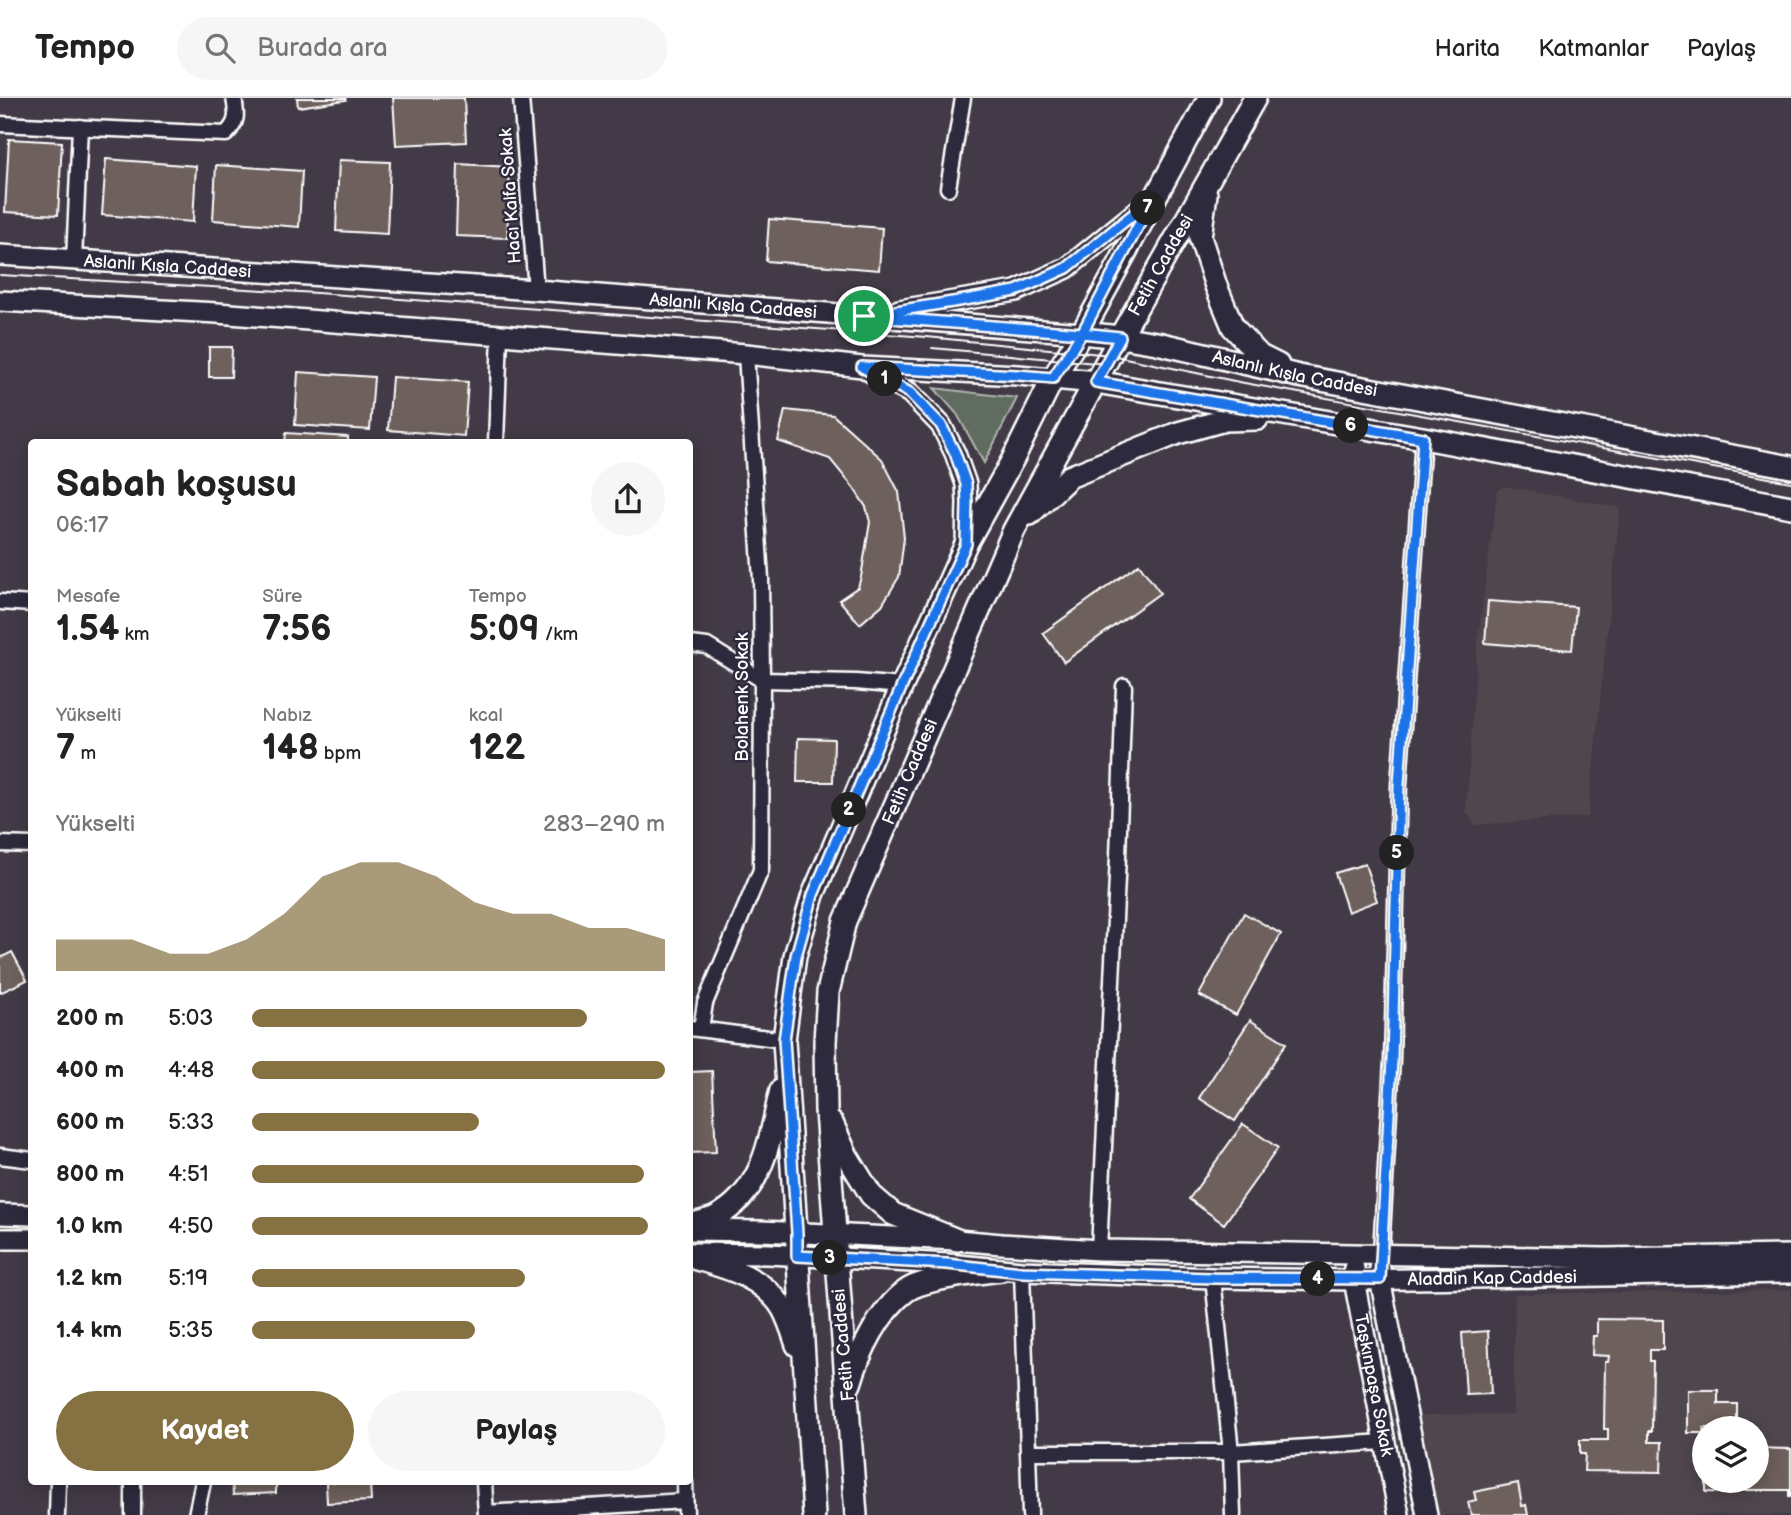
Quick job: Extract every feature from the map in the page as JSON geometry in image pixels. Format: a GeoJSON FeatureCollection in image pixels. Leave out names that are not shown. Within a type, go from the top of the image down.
{"type":"FeatureCollection","features":[{"type":"Feature","properties":{"kind":"main road","name":"Fetih Caddesi"},"geometry":{"type":"LineString","coordinates":[[814,1515],[784,1040],[796,956],[813,895],[966,544],[1013,460],[1053,378],[1082,333],[1209,98]]}},
{"type":"Feature","properties":{"kind":"main road","name":"Fetih Caddesi"},"geometry":{"type":"LineString","coordinates":[[856,1515],[826,1111],[825,1041],[828,992],[845,920],[1014,530],[1255,98]]}},
{"type":"Feature","properties":{"kind":"main road"},"geometry":{"type":"LineString","coordinates":[[1208,182],[1200,237],[1233,327],[1260,356],[1299,376]]}},
{"type":"Feature","properties":{"kind":"main road","name":"Aslanlı Kışla Caddesi"},"geometry":{"type":"LineString","coordinates":[[1082,333],[1157,343],[1299,376],[1791,467]]}},
{"type":"Feature","properties":{"kind":"main road"},"geometry":{"type":"LineString","coordinates":[[1053,378],[1096,382],[1423,438],[1791,507]]}},
{"type":"Feature","properties":{"kind":"main road"},"geometry":{"type":"LineString","coordinates":[[1014,530],[1069,477],[1128,452],[1178,433],[1226,420],[1296,417]]}},
{"type":"Feature","properties":{"kind":"main road"},"geometry":{"type":"LineString","coordinates":[[693,1226],[715,1217],[739,1200],[755,1181],[766,1155],[786,1067]]}},
{"type":"Feature","properties":{"kind":"main road"},"geometry":{"type":"LineString","coordinates":[[826,1111],[847,1156],[871,1195],[893,1214],[957,1240]]}},
{"type":"Feature","properties":{"kind":"main road"},"geometry":{"type":"LineString","coordinates":[[693,1256],[748,1276],[762,1285],[782,1309],[805,1369]]}},
{"type":"Feature","properties":{"kind":"main road"},"geometry":{"type":"LineString","coordinates":[[848,1393],[866,1342],[890,1307],[907,1290],[935,1280],[1012,1271]]}},
{"type":"Feature","properties":{"kind":"street"},"geometry":{"type":"LineString","coordinates":[[0,124],[226,134],[234,126],[234,98]]}},
{"type":"Feature","properties":{"kind":"street","name":"Hacı Kalfa Sokak"},"geometry":{"type":"LineString","coordinates":[[521,98],[536,290]]}},
{"type":"Feature","properties":{"kind":"street"},"geometry":{"type":"LineString","coordinates":[[948,188],[962,98]]}},
{"type":"Feature","properties":{"kind":"street"},"geometry":{"type":"LineString","coordinates":[[74,260],[80,127]]}},
{"type":"Feature","properties":{"kind":"street"},"geometry":{"type":"LineString","coordinates":[[864,316],[1016,291],[1067,268],[1153,198]]}},
{"type":"Feature","properties":{"kind":"street","name":"Aslanlı Kışla Caddesi"},"geometry":{"type":"LineString","coordinates":[[0,255],[536,290],[1082,333]]}},
{"type":"Feature","properties":{"kind":"street"},"geometry":{"type":"LineString","coordinates":[[0,300],[500,334],[746,354],[862,367],[1053,378]]}},
{"type":"Feature","properties":{"kind":"street"},"geometry":{"type":"LineString","coordinates":[[496,439],[500,334]]}},
{"type":"Feature","properties":{"kind":"street","name":"Bolahenk Sokak"},"geometry":{"type":"LineString","coordinates":[[695,1028],[761,870],[761,579],[746,354]]}},
{"type":"Feature","properties":{"kind":"street"},"geometry":{"type":"LineString","coordinates":[[862,367],[910,393],[941,425],[966,484],[966,544]]}},
{"type":"Feature","properties":{"kind":"street"},"geometry":{"type":"LineString","coordinates":[[1423,438],[1399,785],[1392,1060],[1380,1279],[1427,1515]]}},
{"type":"Feature","properties":{"kind":"street"},"geometry":{"type":"LineString","coordinates":[[0,602],[28,604]]}},
{"type":"Feature","properties":{"kind":"street"},"geometry":{"type":"LineString","coordinates":[[693,645],[707,646],[762,680],[902,686]]}},
{"type":"Feature","properties":{"kind":"street"},"geometry":{"type":"LineString","coordinates":[[1099,1250],[1124,686]]}},
{"type":"Feature","properties":{"kind":"street"},"geometry":{"type":"LineString","coordinates":[[0,844],[28,845]]}},
{"type":"Feature","properties":{"kind":"street"},"geometry":{"type":"LineString","coordinates":[[695,1028],[784,1040]]}},
{"type":"Feature","properties":{"kind":"street"},"geometry":{"type":"LineString","coordinates":[[0,1156],[28,1160]]}},
{"type":"Feature","properties":{"kind":"street"},"geometry":{"type":"LineString","coordinates":[[0,1214],[28,1215]]}},
{"type":"Feature","properties":{"kind":"street","name":"Aladdin Kap Caddesi"},"geometry":{"type":"LineString","coordinates":[[693,1227],[1099,1250],[1605,1258],[1791,1255]]}},
{"type":"Feature","properties":{"kind":"street"},"geometry":{"type":"LineString","coordinates":[[0,1239],[28,1239]]}},
{"type":"Feature","properties":{"kind":"street","name":"Taşkınpaşa Sokak"},"geometry":{"type":"LineString","coordinates":[[1355,1253],[1354,1280],[1399,1515]]}},
{"type":"Feature","properties":{"kind":"street","name":"Aladdin Kap Caddesi"},"geometry":{"type":"LineString","coordinates":[[693,1255],[769,1254],[947,1264],[1012,1271],[1213,1278],[1354,1280],[1791,1273]]}},
{"type":"Feature","properties":{"kind":"street"},"geometry":{"type":"LineString","coordinates":[[1012,1271],[1028,1452],[1030,1515]]}},
{"type":"Feature","properties":{"kind":"street"},"geometry":{"type":"LineString","coordinates":[[1213,1278],[1231,1452],[1233,1515]]}},
{"type":"Feature","properties":{"kind":"street"},"geometry":{"type":"LineString","coordinates":[[1028,1452],[1231,1452],[1384,1442]]}},
{"type":"Feature","properties":{"kind":"street"},"geometry":{"type":"LineString","coordinates":[[57,1515],[58,1485]]}},
{"type":"Feature","properties":{"kind":"street"},"geometry":{"type":"LineString","coordinates":[[133,1485],[133,1515]]}},
{"type":"Feature","properties":{"kind":"street"},"geometry":{"type":"LineString","coordinates":[[196,1515],[202,1485]]}},
{"type":"Feature","properties":{"kind":"street"},"geometry":{"type":"LineString","coordinates":[[484,1485],[486,1514],[686,1508],[685,1485]]}},
{"type":"Feature","properties":{"kind":"shaded area"},"geometry":{"type":"Polygon","coordinates":[[[1504,486],[1620,508],[1588,817],[1476,825],[1466,812],[1477,647],[1497,492],[1504,486]]]}},
{"type":"Feature","properties":{"kind":"shaded area"},"geometry":{"type":"Polygon","coordinates":[[[1791,1290],[1791,1515],[1439,1515],[1417,1415],[1513,1414],[1515,1294],[1791,1290]]]}},
{"type":"Feature","properties":{"kind":"green space"},"geometry":{"type":"Polygon","coordinates":[[[934,388],[1017,398],[984,463],[957,414],[934,388]]]}},
{"type":"Feature","properties":{"kind":"building"},"geometry":{"type":"Polygon","coordinates":[[[297,98],[346,98],[346,100],[298,107],[297,98]]]}},
{"type":"Feature","properties":{"kind":"building"},"geometry":{"type":"Polygon","coordinates":[[[393,98],[464,98],[466,142],[396,145],[393,98]]]}},
{"type":"Feature","properties":{"kind":"building"},"geometry":{"type":"Polygon","coordinates":[[[9,139],[62,142],[58,215],[5,212],[9,139]]]}},
{"type":"Feature","properties":{"kind":"building"},"geometry":{"type":"Polygon","coordinates":[[[106,159],[196,166],[193,222],[102,215],[106,159]]]}},
{"type":"Feature","properties":{"kind":"building"},"geometry":{"type":"Polygon","coordinates":[[[339,160],[390,162],[387,234],[336,231],[339,160]]]}},
{"type":"Feature","properties":{"kind":"building"},"geometry":{"type":"Polygon","coordinates":[[[458,164],[510,167],[507,238],[456,236],[458,164]]]}},
{"type":"Feature","properties":{"kind":"building"},"geometry":{"type":"Polygon","coordinates":[[[216,165],[302,171],[299,227],[213,220],[216,165]]]}},
{"type":"Feature","properties":{"kind":"building"},"geometry":{"type":"Polygon","coordinates":[[[769,219],[882,228],[879,270],[766,261],[769,219]]]}},
{"type":"Feature","properties":{"kind":"building"},"geometry":{"type":"Polygon","coordinates":[[[209,347],[232,347],[231,377],[209,377],[209,347]]]}},
{"type":"Feature","properties":{"kind":"building"},"geometry":{"type":"Polygon","coordinates":[[[298,372],[374,377],[370,430],[295,425],[298,372]]]}},
{"type":"Feature","properties":{"kind":"building"},"geometry":{"type":"Polygon","coordinates":[[[392,377],[468,382],[464,436],[388,430],[392,377]]]}},
{"type":"Feature","properties":{"kind":"building"},"geometry":{"type":"Polygon","coordinates":[[[785,410],[833,415],[882,459],[899,492],[904,538],[899,577],[882,605],[860,624],[839,600],[858,587],[861,577],[870,522],[866,507],[830,459],[778,441],[785,410]]]}},
{"type":"Feature","properties":{"kind":"building"},"geometry":{"type":"Polygon","coordinates":[[[286,433],[348,437],[348,439],[285,439],[286,433]]]}},
{"type":"Feature","properties":{"kind":"building"},"geometry":{"type":"Polygon","coordinates":[[[1139,564],[1160,593],[1064,662],[1043,633],[1139,564]]]}},
{"type":"Feature","properties":{"kind":"building"},"geometry":{"type":"Polygon","coordinates":[[[1488,601],[1576,607],[1572,650],[1485,643],[1488,601]]]}},
{"type":"Feature","properties":{"kind":"building"},"geometry":{"type":"Polygon","coordinates":[[[798,738],[834,739],[833,782],[797,782],[798,738]]]}},
{"type":"Feature","properties":{"kind":"building"},"geometry":{"type":"Polygon","coordinates":[[[1365,864],[1377,901],[1348,912],[1335,873],[1365,864]]]}},
{"type":"Feature","properties":{"kind":"building"},"geometry":{"type":"Polygon","coordinates":[[[1244,913],[1281,934],[1236,1015],[1199,995],[1244,913]]]}},
{"type":"Feature","properties":{"kind":"building"},"geometry":{"type":"Polygon","coordinates":[[[12,952],[27,980],[0,993],[0,958],[12,952]]]}},
{"type":"Feature","properties":{"kind":"building"},"geometry":{"type":"Polygon","coordinates":[[[1250,1020],[1286,1043],[1235,1121],[1199,1098],[1250,1020]]]}},
{"type":"Feature","properties":{"kind":"building"},"geometry":{"type":"Polygon","coordinates":[[[712,1071],[716,1152],[693,1153],[693,1072],[712,1071]]]}},
{"type":"Feature","properties":{"kind":"building"},"geometry":{"type":"Polygon","coordinates":[[[1243,1124],[1278,1148],[1224,1224],[1189,1199],[1243,1124]]]}},
{"type":"Feature","properties":{"kind":"building"},"geometry":{"type":"Polygon","coordinates":[[[1597,1319],[1663,1320],[1663,1350],[1650,1350],[1650,1361],[1653,1361],[1652,1431],[1649,1431],[1649,1442],[1662,1442],[1661,1472],[1584,1471],[1585,1454],[1580,1454],[1580,1440],[1608,1440],[1608,1429],[1604,1429],[1605,1362],[1608,1362],[1609,1356],[1592,1355],[1593,1336],[1597,1336],[1597,1319]]]}},
{"type":"Feature","properties":{"kind":"building"},"geometry":{"type":"Polygon","coordinates":[[[1488,1331],[1491,1394],[1466,1395],[1462,1333],[1488,1331]]]}},
{"type":"Feature","properties":{"kind":"building"},"geometry":{"type":"Polygon","coordinates":[[[1688,1390],[1718,1390],[1718,1404],[1737,1404],[1737,1416],[1692,1416],[1692,1433],[1688,1433],[1688,1390]]]}},
{"type":"Feature","properties":{"kind":"building"},"geometry":{"type":"Polygon","coordinates":[[[1769,1448],[1791,1449],[1791,1496],[1789,1490],[1769,1490],[1769,1448]]]}},
{"type":"Feature","properties":{"kind":"building"},"geometry":{"type":"Polygon","coordinates":[[[1518,1483],[1522,1506],[1526,1505],[1528,1515],[1471,1515],[1468,1502],[1476,1500],[1474,1492],[1518,1483]]]}},
{"type":"Feature","properties":{"kind":"building"},"geometry":{"type":"Polygon","coordinates":[[[232,1485],[276,1485],[276,1493],[233,1495],[232,1485]]]}},
{"type":"Feature","properties":{"kind":"building"},"geometry":{"type":"Polygon","coordinates":[[[326,1485],[370,1485],[371,1501],[327,1503],[326,1485]]]}},
{"type":"Feature","properties":{"kind":"tram line"},"geometry":{"type":"LineString","coordinates":[[0,275],[317,293],[927,337],[1111,355],[1239,382],[1791,482]]}},
{"type":"Feature","properties":{"kind":"tram line"},"geometry":{"type":"LineString","coordinates":[[932,348],[1107,364]]}},
{"type":"Feature","properties":{"kind":"route"},"geometry":{"type":"LineString","coordinates":[[864,316],[1016,291],[1067,268],[1153,198],[1082,333],[1120,337],[1096,382],[1423,438],[1399,785],[1392,1060],[1380,1279],[1213,1278],[1022,1272],[947,1264],[797,1256],[784,1040],[796,956],[813,895],[966,544],[966,484],[941,425],[910,393],[862,367],[1053,378],[1082,333],[864,316]]}}]}
